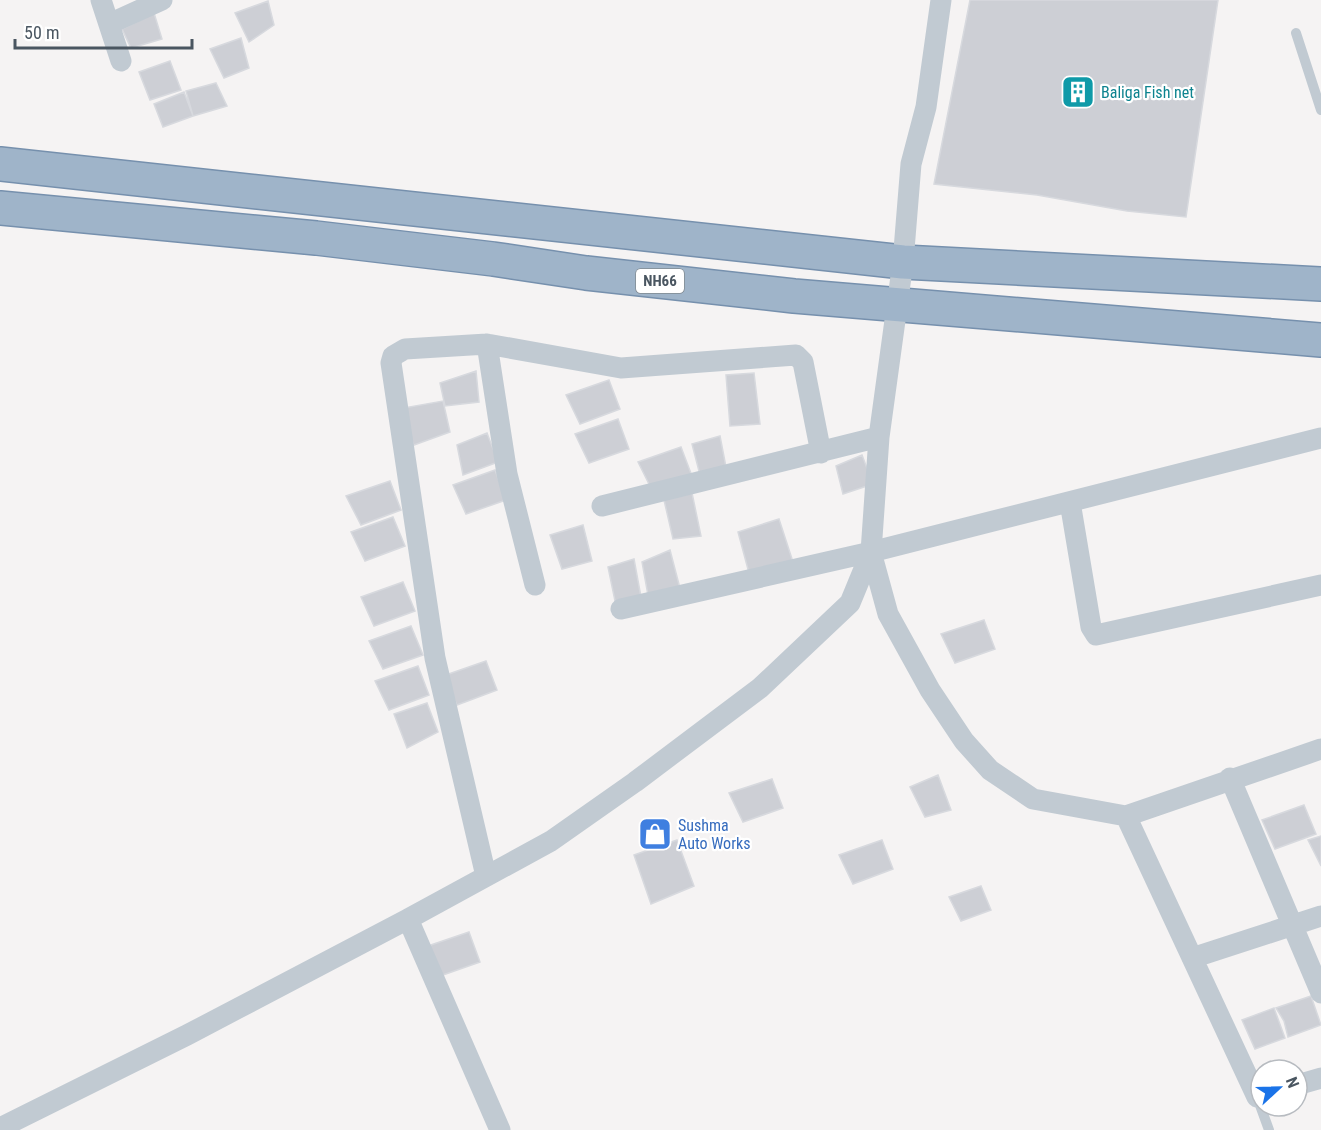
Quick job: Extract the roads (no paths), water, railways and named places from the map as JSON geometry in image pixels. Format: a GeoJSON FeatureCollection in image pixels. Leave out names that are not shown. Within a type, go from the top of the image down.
{"type":"FeatureCollection","features":[{"type":"Feature","properties":{"kind":"highway"},"geometry":{"type":"LineString","coordinates":[[0,164],[903,262],[1320,281]]}},
{"type":"Feature","properties":{"kind":"highway","name":"NH66"},"geometry":{"type":"LineString","coordinates":[[0,208],[316,238],[493,259],[586,273],[896,303],[1321,339]]}},
{"type":"Feature","properties":{"kind":"street"},"geometry":{"type":"LineString","coordinates":[[101,0],[121,61]]}},
{"type":"Feature","properties":{"kind":"street"},"geometry":{"type":"LineString","coordinates":[[110,24],[162,0]]}},
{"type":"Feature","properties":{"kind":"street"},"geometry":{"type":"LineString","coordinates":[[0,1128],[187,1035],[408,919],[560,834],[635,782],[760,688],[850,603],[871,552],[879,437],[903,262],[910,164],[926,106],[941,0]]}},
{"type":"Feature","properties":{"kind":"street"},"geometry":{"type":"LineString","coordinates":[[486,876],[436,665],[392,363],[393,356],[405,349],[487,344],[621,368],[796,355],[803,362],[821,453]]}},
{"type":"Feature","properties":{"kind":"street"},"geometry":{"type":"LineString","coordinates":[[487,344],[507,474],[535,585]]}},
{"type":"Feature","properties":{"kind":"street"},"geometry":{"type":"LineString","coordinates":[[602,506],[879,437]]}},
{"type":"Feature","properties":{"kind":"street"},"geometry":{"type":"LineString","coordinates":[[621,609],[871,552],[1321,438]]}},
{"type":"Feature","properties":{"kind":"street"},"geometry":{"type":"LineString","coordinates":[[1070,502],[1091,627],[1096,635],[1100,636],[1321,585]]}},
{"type":"Feature","properties":{"kind":"street"},"geometry":{"type":"LineString","coordinates":[[871,552],[888,614],[930,690],[964,741],[990,770],[1033,799],[1126,816],[1321,748]]}},
{"type":"Feature","properties":{"kind":"street"},"geometry":{"type":"LineString","coordinates":[[1230,778],[1321,993]]}},
{"type":"Feature","properties":{"kind":"street"},"geometry":{"type":"LineString","coordinates":[[1126,816],[1249,1075]]}},
{"type":"Feature","properties":{"kind":"street"},"geometry":{"type":"LineString","coordinates":[[1192,958],[1321,916]]}},
{"type":"Feature","properties":{"kind":"street"},"geometry":{"type":"LineString","coordinates":[[408,919],[500,1130]]}},
{"type":"Feature","properties":{"kind":"lane"},"geometry":{"type":"LineString","coordinates":[[1296,33],[1321,110]]}},
{"type":"Feature","properties":{"kind":"place","name":"Baliga Fish net"},"geometry":{"type":"Point","coordinates":[1078,92]}},
{"type":"Feature","properties":{"kind":"place","name":"Sushma Auto Works"},"geometry":{"type":"Point","coordinates":[655,834]}}]}
